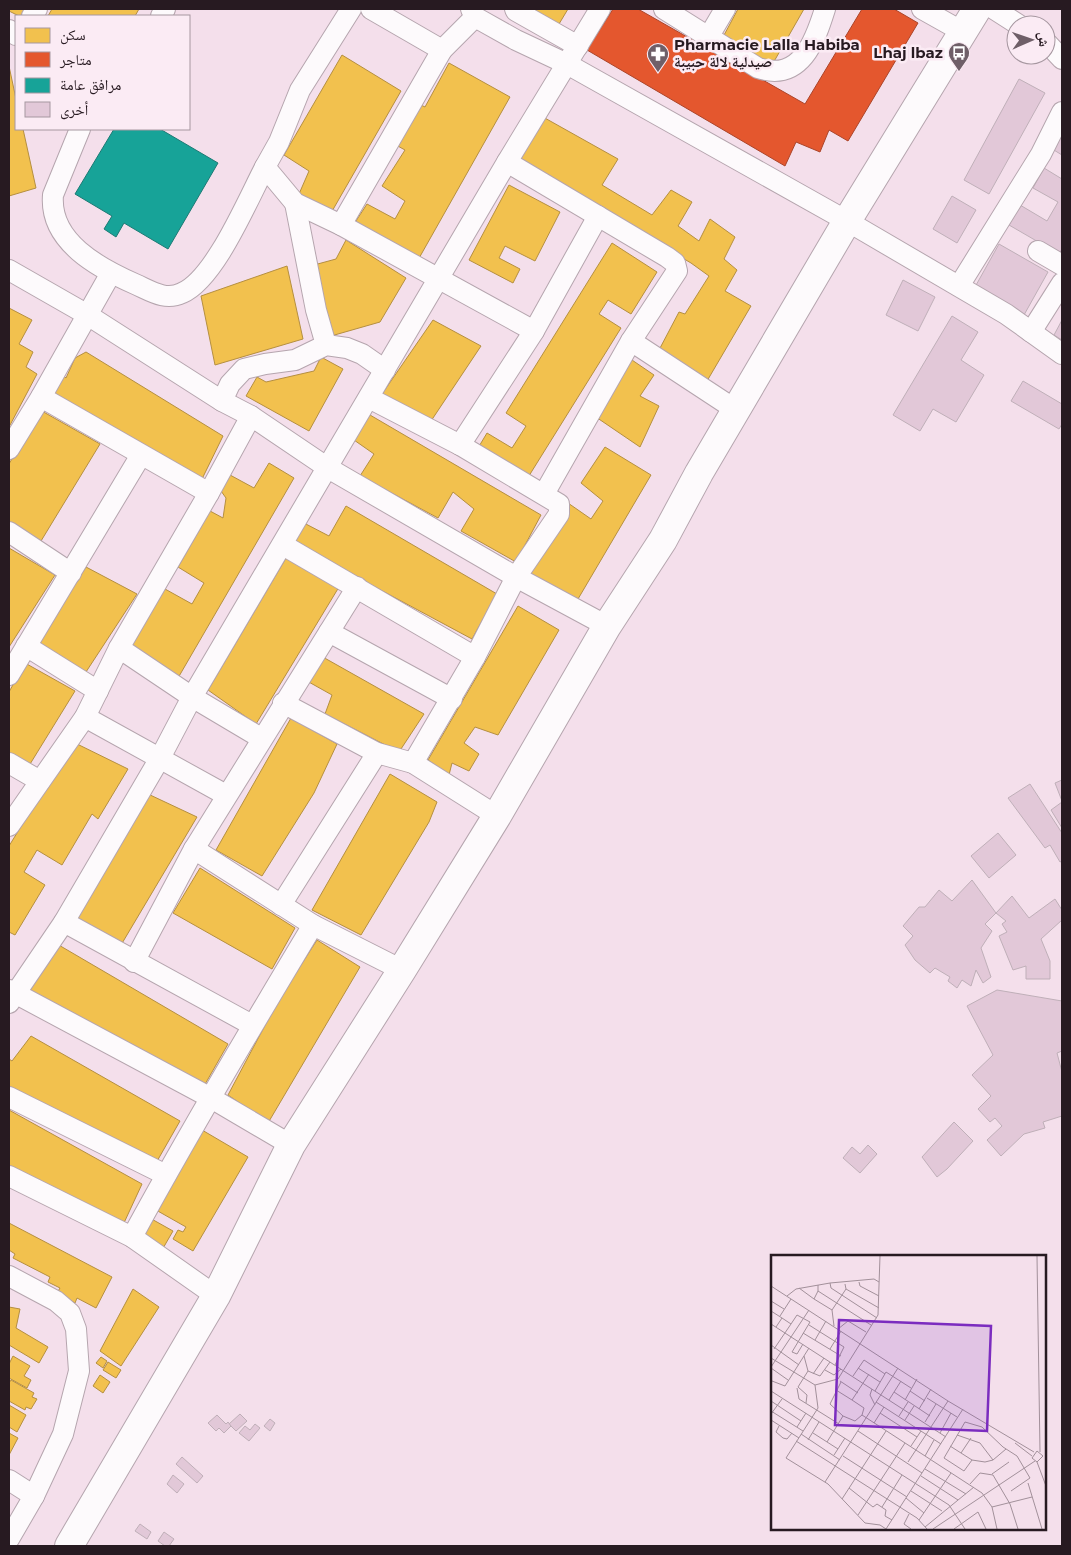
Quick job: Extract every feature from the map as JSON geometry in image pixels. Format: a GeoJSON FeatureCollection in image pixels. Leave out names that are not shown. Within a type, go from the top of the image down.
{"type":"FeatureCollection","features":[{"type":"Feature","properties":{"kind":"street"},"geometry":{"type":"LineString","coordinates":[[80,130],[53,195],[52,206],[58,227],[80,254],[111,273],[166,297],[183,293],[206,275],[223,248],[279,142],[300,90],[351,9]]}},
{"type":"Feature","properties":{"kind":"street"},"geometry":{"type":"LineString","coordinates":[[371,9],[442,50]]}},
{"type":"Feature","properties":{"kind":"street"},"geometry":{"type":"LineString","coordinates":[[515,9],[578,46]]}},
{"type":"Feature","properties":{"kind":"street"},"geometry":{"type":"LineString","coordinates":[[291,1144],[211,1098],[11,995],[64,922],[160,758],[192,697],[507,162],[600,9]]}},
{"type":"Feature","properties":{"kind":"street"},"geometry":{"type":"LineString","coordinates":[[664,9],[758,68],[771,73],[784,71],[798,63],[816,38],[825,9]]}},
{"type":"Feature","properties":{"kind":"street"},"geometry":{"type":"LineString","coordinates":[[709,36],[725,9]]}},
{"type":"Feature","properties":{"kind":"street"},"geometry":{"type":"LineString","coordinates":[[922,9],[963,32]]}},
{"type":"Feature","properties":{"kind":"street"},"geometry":{"type":"LineString","coordinates":[[69,1546],[216,1296],[291,1144],[497,816],[607,626],[663,540],[699,472],[847,221],[977,9]]}},
{"type":"Feature","properties":{"kind":"street"},"geometry":{"type":"LineString","coordinates":[[994,9],[1006,17]]}},
{"type":"Feature","properties":{"kind":"street"},"geometry":{"type":"LineString","coordinates":[[341,225],[442,50],[473,13],[516,40],[566,64],[847,221],[1006,314],[1062,354]]}},
{"type":"Feature","properties":{"kind":"street"},"geometry":{"type":"LineString","coordinates":[[959,286],[1041,154],[1062,112]]}},
{"type":"Feature","properties":{"kind":"street"},"geometry":{"type":"LineString","coordinates":[[507,162],[667,257],[675,264],[677,271],[631,341],[544,494]]}},
{"type":"Feature","properties":{"kind":"street"},"geometry":{"type":"LineString","coordinates":[[265,167],[295,202],[341,225],[534,331]]}},
{"type":"Feature","properties":{"kind":"street"},"geometry":{"type":"LineString","coordinates":[[295,202],[314,300],[326,345]]}},
{"type":"Feature","properties":{"kind":"street"},"geometry":{"type":"LineString","coordinates":[[460,445],[534,331],[598,216]]}},
{"type":"Feature","properties":{"kind":"street"},"geometry":{"type":"LineString","coordinates":[[1038,250],[1062,265]]}},
{"type":"Feature","properties":{"kind":"street"},"geometry":{"type":"LineString","coordinates":[[9,270],[86,314],[222,401],[251,416],[328,468],[516,577],[607,626]]}},
{"type":"Feature","properties":{"kind":"street"},"geometry":{"type":"LineString","coordinates":[[9,449],[111,273]]}},
{"type":"Feature","properties":{"kind":"street"},"geometry":{"type":"LineString","coordinates":[[1031,332],[1062,283]]}},
{"type":"Feature","properties":{"kind":"street"},"geometry":{"type":"LineString","coordinates":[[631,341],[736,410]]}},
{"type":"Feature","properties":{"kind":"street"},"geometry":{"type":"LineString","coordinates":[[222,401],[230,384],[244,370],[265,364],[294,360],[326,345],[347,348],[362,354],[385,370]]}},
{"type":"Feature","properties":{"kind":"street"},"geometry":{"type":"LineString","coordinates":[[41,396],[209,493]]}},
{"type":"Feature","properties":{"kind":"street"},"geometry":{"type":"LineString","coordinates":[[369,398],[460,445],[558,504],[559,514],[516,577],[475,658],[413,763]]}},
{"type":"Feature","properties":{"kind":"street"},"geometry":{"type":"LineString","coordinates":[[9,826],[85,717],[119,648],[209,493],[251,416]]}},
{"type":"Feature","properties":{"kind":"street"},"geometry":{"type":"LineString","coordinates":[[9,675],[141,455]]}},
{"type":"Feature","properties":{"kind":"street"},"geometry":{"type":"LineString","coordinates":[[9,532],[71,574]]}},
{"type":"Feature","properties":{"kind":"street"},"geometry":{"type":"LineString","coordinates":[[283,545],[475,658]]}},
{"type":"Feature","properties":{"kind":"street"},"geometry":{"type":"LineString","coordinates":[[134,962],[194,849],[356,587]]}},
{"type":"Feature","properties":{"kind":"street"},"geometry":{"type":"LineString","coordinates":[[329,632],[452,699]]}},
{"type":"Feature","properties":{"kind":"street"},"geometry":{"type":"LineString","coordinates":[[26,646],[98,691]]}},
{"type":"Feature","properties":{"kind":"street"},"geometry":{"type":"LineString","coordinates":[[119,648],[192,697],[261,738]]}},
{"type":"Feature","properties":{"kind":"street"},"geometry":{"type":"LineString","coordinates":[[283,703],[377,753],[413,763],[497,816]]}},
{"type":"Feature","properties":{"kind":"street"},"geometry":{"type":"LineString","coordinates":[[85,717],[226,795]]}},
{"type":"Feature","properties":{"kind":"street"},"geometry":{"type":"LineString","coordinates":[[281,905],[377,753]]}},
{"type":"Feature","properties":{"kind":"street"},"geometry":{"type":"LineString","coordinates":[[9,763],[40,782]]}},
{"type":"Feature","properties":{"kind":"street"},"geometry":{"type":"LineString","coordinates":[[194,849],[313,925],[402,970]]}},
{"type":"Feature","properties":{"kind":"street"},"geometry":{"type":"LineString","coordinates":[[64,922],[252,1025]]}},
{"type":"Feature","properties":{"kind":"street"},"geometry":{"type":"LineString","coordinates":[[132,1237],[252,1025],[313,925]]}},
{"type":"Feature","properties":{"kind":"street"},"geometry":{"type":"LineString","coordinates":[[9,1097],[166,1175]]}},
{"type":"Feature","properties":{"kind":"street"},"geometry":{"type":"LineString","coordinates":[[9,1176],[132,1237],[216,1296]]}},
{"type":"Feature","properties":{"kind":"street"},"geometry":{"type":"LineString","coordinates":[[9,1276],[56,1301],[70,1313],[76,1329],[79,1371],[63,1434],[34,1496],[9,1539]]}},
{"type":"Feature","properties":{"kind":"street"},"geometry":{"type":"LineString","coordinates":[[9,1480],[34,1496]]}},
{"type":"Feature","properties":{"kind":"building: سكن"},"geometry":{"type":"Polygon","coordinates":[[[9,9],[27,9],[24,15],[17,15],[9,11],[9,9]]]}},
{"type":"Feature","properties":{"kind":"building: سكن"},"geometry":{"type":"Polygon","coordinates":[[[52,9],[139,9],[136,15],[49,15],[52,9]]]}},
{"type":"Feature","properties":{"kind":"building: سكن"},"geometry":{"type":"Polygon","coordinates":[[[529,9],[568,9],[559,24],[529,9]]]}},
{"type":"Feature","properties":{"kind":"building: سكن"},"geometry":{"type":"Polygon","coordinates":[[[738,9],[804,9],[772,65],[723,37],[738,9]]]}},
{"type":"Feature","properties":{"kind":"building: سكن"},"geometry":{"type":"Polygon","coordinates":[[[342,55],[401,91],[331,213],[299,194],[309,171],[284,155],[342,55]]]}},
{"type":"Feature","properties":{"kind":"building: سكن"},"geometry":{"type":"Polygon","coordinates":[[[449,63],[510,97],[418,260],[354,224],[367,204],[395,219],[405,201],[382,186],[405,150],[396,145],[419,104],[425,107],[449,63]]]}},
{"type":"Feature","properties":{"kind":"building: سكن"},"geometry":{"type":"Polygon","coordinates":[[[9,66],[15,94],[15,130],[23,130],[36,188],[9,196],[9,66]]]}},
{"type":"Feature","properties":{"kind":"building: سكن"},"geometry":{"type":"Polygon","coordinates":[[[543,117],[618,159],[602,185],[652,215],[671,190],[692,202],[678,226],[699,241],[710,219],[735,237],[724,259],[737,270],[725,291],[751,306],[707,381],[659,350],[679,312],[685,314],[709,276],[691,263],[518,162],[543,117]]]}},
{"type":"Feature","properties":{"kind":"building: سكن"},"geometry":{"type":"Polygon","coordinates":[[[509,185],[560,212],[535,261],[505,246],[499,258],[520,269],[513,283],[469,260],[509,185]]]}},
{"type":"Feature","properties":{"kind":"building: سكن"},"geometry":{"type":"Polygon","coordinates":[[[346,240],[406,278],[380,322],[331,336],[314,265],[336,259],[346,240]]]}},
{"type":"Feature","properties":{"kind":"building: سكن"},"geometry":{"type":"Polygon","coordinates":[[[612,243],[657,272],[631,314],[608,300],[599,314],[621,328],[527,479],[478,448],[487,433],[512,448],[526,426],[506,413],[612,243]]]}},
{"type":"Feature","properties":{"kind":"building: سكن"},"geometry":{"type":"Polygon","coordinates":[[[287,266],[303,339],[215,365],[201,296],[287,266]]]}},
{"type":"Feature","properties":{"kind":"building: سكن"},"geometry":{"type":"Polygon","coordinates":[[[9,308],[32,320],[19,344],[33,352],[26,367],[37,374],[9,427],[9,308]]]}},
{"type":"Feature","properties":{"kind":"building: سكن"},"geometry":{"type":"Polygon","coordinates":[[[433,320],[481,346],[431,421],[382,394],[433,320]]]}},
{"type":"Feature","properties":{"kind":"building: سكن"},"geometry":{"type":"Polygon","coordinates":[[[86,352],[223,436],[202,479],[50,392],[60,373],[66,378],[75,358],[86,352]]]}},
{"type":"Feature","properties":{"kind":"building: سكن"},"geometry":{"type":"Polygon","coordinates":[[[321,357],[343,369],[309,431],[246,396],[257,377],[266,382],[314,371],[321,357]]]}},
{"type":"Feature","properties":{"kind":"building: سكن"},"geometry":{"type":"Polygon","coordinates":[[[629,358],[654,375],[640,396],[659,406],[640,447],[590,413],[629,358]]]}},
{"type":"Feature","properties":{"kind":"building: سكن"},"geometry":{"type":"Polygon","coordinates":[[[40,410],[100,444],[41,541],[9,522],[9,464],[40,410]]]}},
{"type":"Feature","properties":{"kind":"building: سكن"},"geometry":{"type":"Polygon","coordinates":[[[370,415],[541,515],[516,562],[461,531],[474,509],[453,492],[438,518],[360,476],[374,454],[354,440],[370,415]]]}},
{"type":"Feature","properties":{"kind":"building: سكن"},"geometry":{"type":"Polygon","coordinates":[[[605,447],[651,475],[578,599],[527,573],[568,503],[591,519],[603,501],[581,483],[605,447]]]}},
{"type":"Feature","properties":{"kind":"building: سكن"},"geometry":{"type":"Polygon","coordinates":[[[269,463],[294,478],[178,678],[125,646],[165,589],[192,604],[204,583],[178,567],[210,511],[223,518],[226,498],[221,491],[230,475],[254,488],[269,463]]]}},
{"type":"Feature","properties":{"kind":"building: سكن"},"geometry":{"type":"Polygon","coordinates":[[[346,506],[497,594],[472,639],[291,542],[302,522],[329,536],[346,506]]]}},
{"type":"Feature","properties":{"kind":"building: سكن"},"geometry":{"type":"Polygon","coordinates":[[[9,548],[55,575],[9,647],[9,548]]]}},
{"type":"Feature","properties":{"kind":"building: سكن"},"geometry":{"type":"Polygon","coordinates":[[[286,558],[339,587],[256,724],[208,690],[286,558]]]}},
{"type":"Feature","properties":{"kind":"building: سكن"},"geometry":{"type":"Polygon","coordinates":[[[86,567],[137,594],[84,675],[36,642],[86,567]]]}},
{"type":"Feature","properties":{"kind":"building: سكن"},"geometry":{"type":"Polygon","coordinates":[[[518,606],[559,630],[498,735],[475,727],[464,743],[479,754],[469,771],[452,763],[449,775],[428,760],[518,606]]]}},
{"type":"Feature","properties":{"kind":"building: سكن"},"geometry":{"type":"Polygon","coordinates":[[[321,656],[424,714],[399,752],[325,714],[332,695],[307,681],[321,656]]]}},
{"type":"Feature","properties":{"kind":"building: سكن"},"geometry":{"type":"Polygon","coordinates":[[[25,663],[75,691],[27,769],[9,757],[9,692],[25,663]]]}},
{"type":"Feature","properties":{"kind":"building: سكن"},"geometry":{"type":"Polygon","coordinates":[[[291,718],[337,744],[314,793],[262,876],[216,850],[291,718]]]}},
{"type":"Feature","properties":{"kind":"building: سكن"},"geometry":{"type":"Polygon","coordinates":[[[73,742],[128,769],[98,819],[92,814],[62,865],[37,850],[24,872],[45,885],[15,935],[9,932],[9,846],[73,742]]]}},
{"type":"Feature","properties":{"kind":"building: سكن"},"geometry":{"type":"Polygon","coordinates":[[[390,774],[437,802],[429,822],[361,935],[312,910],[390,774]]]}},
{"type":"Feature","properties":{"kind":"building: سكن"},"geometry":{"type":"Polygon","coordinates":[[[148,794],[197,817],[121,945],[74,920],[148,794]]]}},
{"type":"Feature","properties":{"kind":"building: سكن"},"geometry":{"type":"Polygon","coordinates":[[[200,868],[295,928],[272,969],[173,913],[200,868]]]}},
{"type":"Feature","properties":{"kind":"building: سكن"},"geometry":{"type":"Polygon","coordinates":[[[317,940],[360,967],[268,1123],[228,1095],[279,999],[317,940]]]}},
{"type":"Feature","properties":{"kind":"building: سكن"},"geometry":{"type":"Polygon","coordinates":[[[57,944],[228,1044],[204,1086],[25,991],[57,944]]]}},
{"type":"Feature","properties":{"kind":"building: سكن"},"geometry":{"type":"Polygon","coordinates":[[[31,1036],[180,1121],[156,1163],[9,1088],[9,1059],[12,1061],[31,1036]]]}},
{"type":"Feature","properties":{"kind":"building: سكن"},"geometry":{"type":"Polygon","coordinates":[[[9,1110],[142,1184],[123,1225],[9,1166],[9,1110]]]}},
{"type":"Feature","properties":{"kind":"building: سكن"},"geometry":{"type":"Polygon","coordinates":[[[202,1130],[248,1157],[193,1251],[173,1239],[178,1230],[183,1232],[186,1227],[156,1210],[202,1130]]]}},
{"type":"Feature","properties":{"kind":"building: سكن"},"geometry":{"type":"Polygon","coordinates":[[[148,1217],[173,1231],[162,1250],[138,1235],[148,1217]]]}},
{"type":"Feature","properties":{"kind":"building: سكن"},"geometry":{"type":"Polygon","coordinates":[[[9,1223],[112,1277],[96,1308],[77,1298],[75,1303],[57,1293],[60,1288],[48,1282],[50,1277],[13,1258],[15,1254],[9,1250],[9,1223]]]}},
{"type":"Feature","properties":{"kind":"building: سكن"},"geometry":{"type":"Polygon","coordinates":[[[133,1289],[159,1307],[121,1366],[100,1351],[133,1289]]]}},
{"type":"Feature","properties":{"kind":"building: سكن"},"geometry":{"type":"Polygon","coordinates":[[[9,1307],[20,1309],[16,1328],[48,1347],[39,1363],[9,1345],[9,1307]]]}},
{"type":"Feature","properties":{"kind":"building: سكن"},"geometry":{"type":"Polygon","coordinates":[[[13,1356],[30,1366],[24,1376],[31,1380],[27,1388],[9,1378],[9,1364],[13,1356]]]}},
{"type":"Feature","properties":{"kind":"building: سكن"},"geometry":{"type":"Polygon","coordinates":[[[101,1357],[107,1361],[103,1368],[96,1363],[101,1357]]]}},
{"type":"Feature","properties":{"kind":"building: سكن"},"geometry":{"type":"Polygon","coordinates":[[[108,1362],[121,1370],[116,1378],[103,1370],[108,1362]]]}},
{"type":"Feature","properties":{"kind":"building: سكن"},"geometry":{"type":"Polygon","coordinates":[[[100,1375],[110,1382],[103,1393],[93,1386],[100,1375]]]}},
{"type":"Feature","properties":{"kind":"building: سكن"},"geometry":{"type":"Polygon","coordinates":[[[11,1380],[34,1393],[32,1397],[37,1399],[31,1409],[26,1407],[25,1410],[9,1401],[9,1383],[11,1380]]]}},
{"type":"Feature","properties":{"kind":"building: سكن"},"geometry":{"type":"Polygon","coordinates":[[[9,1405],[26,1415],[17,1432],[9,1427],[9,1405]]]}},
{"type":"Feature","properties":{"kind":"building: سكن"},"geometry":{"type":"Polygon","coordinates":[[[9,1433],[18,1438],[9,1455],[9,1433]]]}},
{"type":"Feature","properties":{"kind":"building: متاجر"},"geometry":{"type":"Polygon","coordinates":[[[613,9],[638,9],[805,104],[862,9],[894,9],[918,23],[848,141],[829,130],[820,152],[796,142],[785,166],[587,50],[613,9]]]}},
{"type":"Feature","properties":{"kind":"building: مرافق عامة"},"geometry":{"type":"Polygon","coordinates":[[[113,130],[162,130],[218,163],[168,249],[124,223],[116,237],[104,229],[112,216],[75,194],[113,130]]]}},
{"type":"Feature","properties":{"kind":"building: أخرى"},"geometry":{"type":"Polygon","coordinates":[[[1019,79],[1045,93],[989,194],[964,180],[1019,79]]]}},
{"type":"Feature","properties":{"kind":"building: أخرى"},"geometry":{"type":"Polygon","coordinates":[[[1062,125],[1062,155],[1049,147],[1062,125]]]}},
{"type":"Feature","properties":{"kind":"building: أخرى"},"geometry":{"type":"Polygon","coordinates":[[[1044,168],[1062,179],[1062,249],[1059,254],[1009,225],[1020,205],[1047,221],[1058,202],[1033,188],[1044,168]]]}},
{"type":"Feature","properties":{"kind":"building: أخرى"},"geometry":{"type":"Polygon","coordinates":[[[952,196],[976,210],[957,243],[933,229],[952,196]]]}},
{"type":"Feature","properties":{"kind":"building: أخرى"},"geometry":{"type":"Polygon","coordinates":[[[999,244],[1048,272],[1024,315],[975,287],[999,244]]]}},
{"type":"Feature","properties":{"kind":"building: أخرى"},"geometry":{"type":"Polygon","coordinates":[[[903,280],[935,297],[918,331],[886,315],[903,280]]]}},
{"type":"Feature","properties":{"kind":"building: أخرى"},"geometry":{"type":"Polygon","coordinates":[[[952,316],[978,332],[961,360],[984,375],[956,422],[933,409],[920,431],[893,415],[952,316]]]}},
{"type":"Feature","properties":{"kind":"building: أخرى"},"geometry":{"type":"Polygon","coordinates":[[[1062,320],[1062,340],[1054,335],[1062,320]]]}},
{"type":"Feature","properties":{"kind":"building: أخرى"},"geometry":{"type":"Polygon","coordinates":[[[1023,381],[1062,404],[1062,424],[1059,429],[1011,401],[1023,381]]]}},
{"type":"Feature","properties":{"kind":"building: أخرى"},"geometry":{"type":"Polygon","coordinates":[[[1062,780],[1062,801],[1055,783],[1062,780]]]}},
{"type":"Feature","properties":{"kind":"building: أخرى"},"geometry":{"type":"Polygon","coordinates":[[[1030,784],[1062,833],[1062,861],[1060,862],[1050,845],[1045,848],[1008,798],[1030,784]]]}},
{"type":"Feature","properties":{"kind":"building: أخرى"},"geometry":{"type":"Polygon","coordinates":[[[1062,802],[1062,828],[1051,810],[1062,802]]]}},
{"type":"Feature","properties":{"kind":"building: أخرى"},"geometry":{"type":"Polygon","coordinates":[[[998,833],[1016,855],[989,878],[971,856],[998,833]]]}},
{"type":"Feature","properties":{"kind":"building: أخرى"},"geometry":{"type":"Polygon","coordinates":[[[972,880],[996,913],[985,924],[992,931],[981,948],[991,977],[983,983],[976,970],[971,986],[962,980],[957,988],[948,981],[950,977],[935,968],[930,973],[915,960],[905,945],[913,936],[903,926],[919,907],[925,907],[939,890],[952,901],[972,880]]]}},
{"type":"Feature","properties":{"kind":"building: أخرى"},"geometry":{"type":"Polygon","coordinates":[[[1012,896],[1029,918],[1055,899],[1062,910],[1062,920],[1041,939],[1050,961],[1050,979],[1026,979],[1026,966],[1013,970],[999,936],[1007,932],[1002,924],[1006,921],[996,913],[1012,896]]]}},
{"type":"Feature","properties":{"kind":"building: أخرى"},"geometry":{"type":"Polygon","coordinates":[[[997,990],[1062,1001],[1062,1051],[1057,1053],[1062,1072],[1062,1116],[1043,1122],[1045,1128],[1024,1134],[1001,1156],[987,1140],[1002,1126],[995,1118],[990,1122],[978,1109],[991,1096],[972,1075],[993,1055],[967,1006],[997,990]]]}},
{"type":"Feature","properties":{"kind":"building: أخرى"},"geometry":{"type":"Polygon","coordinates":[[[954,1122],[973,1141],[937,1177],[922,1157],[954,1122]]]}},
{"type":"Feature","properties":{"kind":"building: أخرى"},"geometry":{"type":"Polygon","coordinates":[[[868,1145],[877,1154],[860,1173],[843,1158],[852,1147],[860,1154],[868,1145]]]}},
{"type":"Feature","properties":{"kind":"building: أخرى"},"geometry":{"type":"Polygon","coordinates":[[[240,1414],[247,1421],[236,1431],[229,1424],[240,1414]]]}},
{"type":"Feature","properties":{"kind":"building: أخرى"},"geometry":{"type":"Polygon","coordinates":[[[217,1415],[226,1424],[228,1422],[231,1426],[224,1433],[219,1428],[216,1431],[208,1423],[217,1415]]]}},
{"type":"Feature","properties":{"kind":"building: أخرى"},"geometry":{"type":"Polygon","coordinates":[[[270,1419],[275,1423],[270,1431],[264,1426],[270,1419]]]}},
{"type":"Feature","properties":{"kind":"building: أخرى"},"geometry":{"type":"Polygon","coordinates":[[[255,1424],[260,1428],[249,1441],[239,1433],[245,1426],[250,1430],[255,1424]]]}},
{"type":"Feature","properties":{"kind":"building: أخرى"},"geometry":{"type":"Polygon","coordinates":[[[182,1457],[203,1476],[197,1483],[176,1464],[182,1457]]]}},
{"type":"Feature","properties":{"kind":"building: أخرى"},"geometry":{"type":"Polygon","coordinates":[[[173,1475],[184,1484],[177,1493],[167,1484],[173,1475]]]}},
{"type":"Feature","properties":{"kind":"building: أخرى"},"geometry":{"type":"Polygon","coordinates":[[[140,1524],[151,1532],[147,1539],[135,1531],[140,1524]]]}},
{"type":"Feature","properties":{"kind":"building: أخرى"},"geometry":{"type":"Polygon","coordinates":[[[164,1532],[174,1539],[169,1546],[165,1546],[158,1541],[164,1532]]]}},
{"type":"Feature","properties":{"kind":"place","name":"Lhaj lbaz"},"geometry":{"type":"Point","coordinates":[959,72]}},
{"type":"Feature","properties":{"kind":"place","name":"Pharmacie Lalla Habiba صيدلية لالة حبيبة"},"geometry":{"type":"Point","coordinates":[658,73]}}]}
